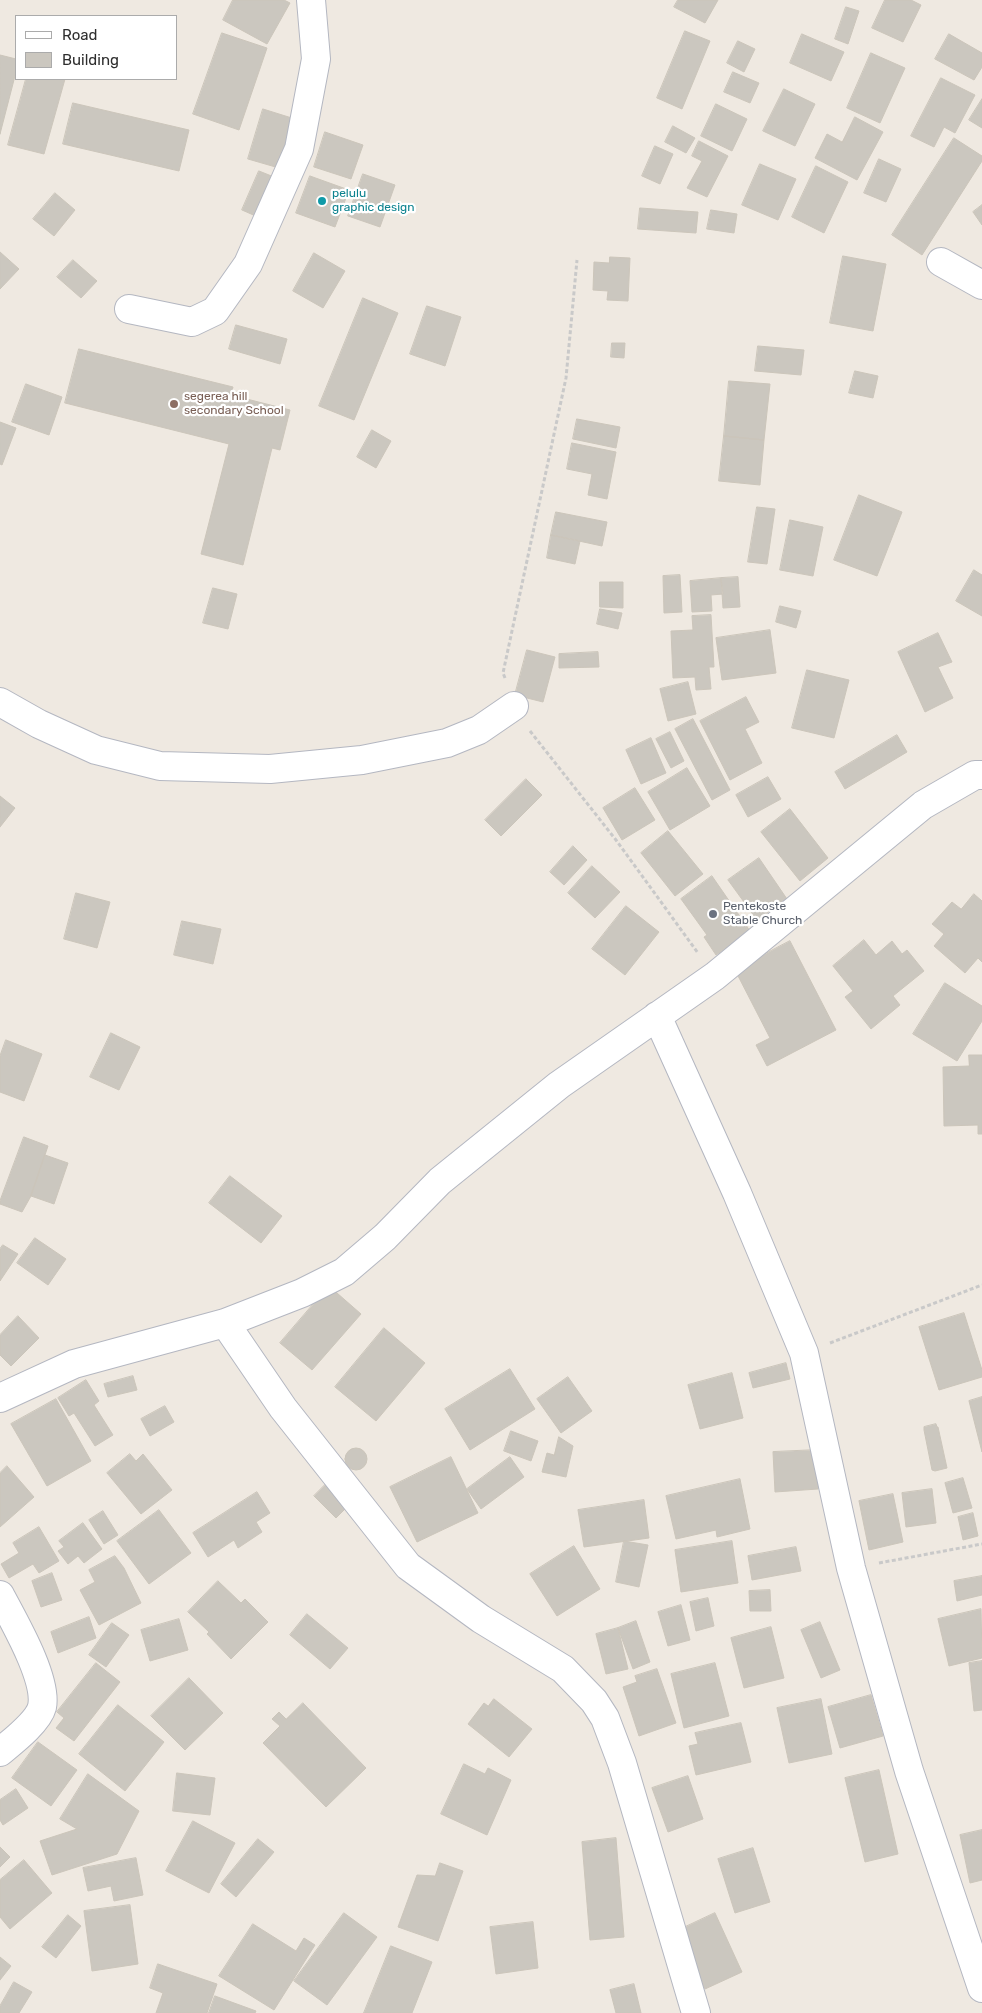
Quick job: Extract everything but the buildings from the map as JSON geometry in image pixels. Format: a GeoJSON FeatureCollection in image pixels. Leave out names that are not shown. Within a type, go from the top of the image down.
{"type":"FeatureCollection","features":[{"type":"Feature","properties":{"kind":"street"},"geometry":{"type":"LineString","coordinates":[[129,309],[192,322],[214,311],[248,264],[299,150],[316,59],[311,0]]}},
{"type":"Feature","properties":{"kind":"street"},"geometry":{"type":"LineString","coordinates":[[941,262],[982,285]]}},
{"type":"Feature","properties":{"kind":"street"},"geometry":{"type":"LineString","coordinates":[[0,702],[40,724],[96,750],[160,766],[270,769],[362,760],[447,743],[479,730],[514,706]]}},
{"type":"Feature","properties":{"kind":"street"},"geometry":{"type":"LineString","coordinates":[[0,1398],[74,1364],[225,1323],[302,1293],[344,1272],[385,1237],[440,1181],[559,1085],[715,976],[923,804],[976,775],[982,775]]}},
{"type":"Feature","properties":{"kind":"street"},"geometry":{"type":"LineString","coordinates":[[657,1016],[737,1193],[804,1354],[851,1568],[909,1771],[982,1988]]}},
{"type":"Feature","properties":{"kind":"street"},"geometry":{"type":"LineString","coordinates":[[225,1323],[283,1408],[408,1566],[481,1619],[563,1669],[594,1701],[605,1718],[622,1763],[696,2013]]}},
{"type":"Feature","properties":{"kind":"street"},"geometry":{"type":"LineString","coordinates":[[0,1595],[24,1640],[40,1680],[42,1707],[26,1731],[0,1752]]}},
{"type":"Feature","properties":{"kind":"path"},"geometry":{"type":"LineString","coordinates":[[577,260],[566,378],[503,673],[514,706],[532,733],[616,840],[715,976]]}},
{"type":"Feature","properties":{"kind":"path"},"geometry":{"type":"LineString","coordinates":[[804,1354],[982,1285]]}},
{"type":"Feature","properties":{"kind":"path"},"geometry":{"type":"LineString","coordinates":[[851,1568],[982,1544]]}},
{"type":"Feature","properties":{"kind":"place","name":"pelulu graphic design"},"geometry":{"type":"Point","coordinates":[322,201]}},
{"type":"Feature","properties":{"kind":"place","name":"segerea hill secondary School"},"geometry":{"type":"Point","coordinates":[174,404]}},
{"type":"Feature","properties":{"kind":"place","name":"Pentekoste Stable Church"},"geometry":{"type":"Point","coordinates":[713,914]}}]}
